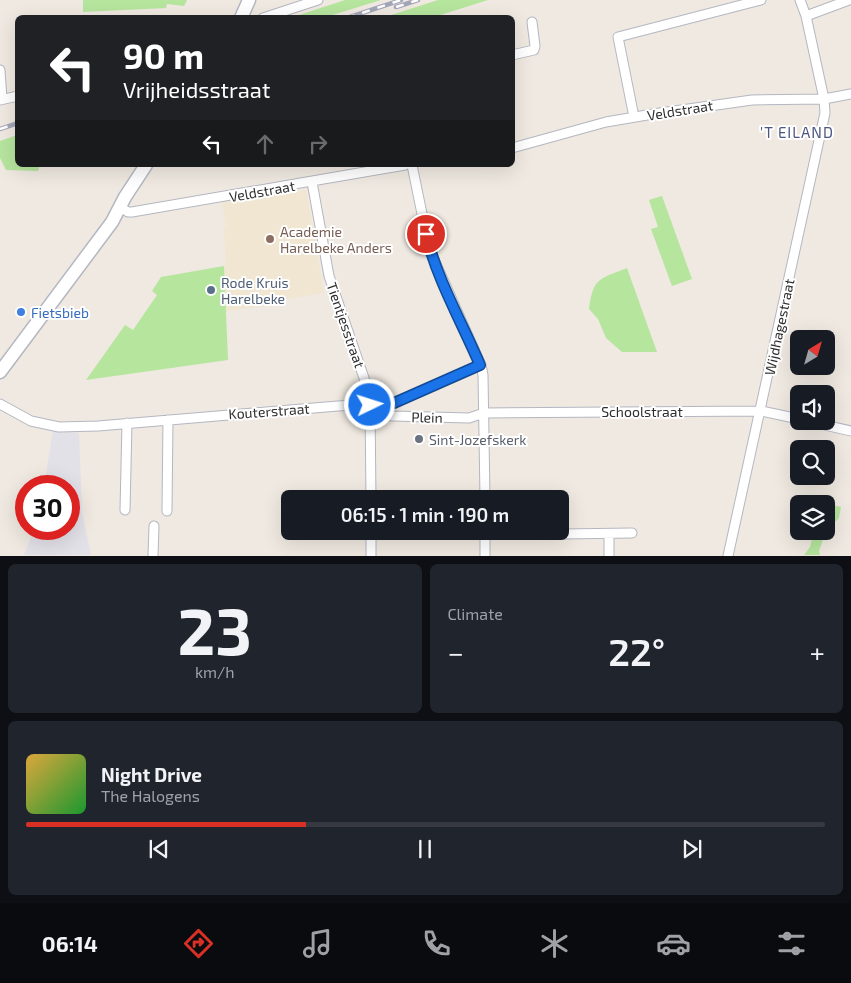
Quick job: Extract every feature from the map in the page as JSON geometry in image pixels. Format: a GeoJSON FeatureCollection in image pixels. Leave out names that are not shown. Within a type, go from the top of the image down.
{"type":"FeatureCollection","features":[{"type":"Feature","properties":{"kind":"street"},"geometry":{"type":"LineString","coordinates":[[242,15],[249,0]]}},
{"type":"Feature","properties":{"kind":"street"},"geometry":{"type":"LineString","coordinates":[[272,15],[318,0]]}},
{"type":"Feature","properties":{"kind":"street"},"geometry":{"type":"LineString","coordinates":[[634,118],[618,37],[761,0]]}},
{"type":"Feature","properties":{"kind":"street","name":"Wijdhagestraat"},"geometry":{"type":"LineString","coordinates":[[728,556],[742,485],[825,113],[824,99],[806,16],[800,0]]}},
{"type":"Feature","properties":{"kind":"street"},"geometry":{"type":"LineString","coordinates":[[806,16],[849,0]]}},
{"type":"Feature","properties":{"kind":"street"},"geometry":{"type":"LineString","coordinates":[[515,54],[534,50],[532,22]]}},
{"type":"Feature","properties":{"kind":"street"},"geometry":{"type":"LineString","coordinates":[[0,70],[1,99],[15,97]]}},
{"type":"Feature","properties":{"kind":"street","name":"Veldstraat"},"geometry":{"type":"LineString","coordinates":[[515,147],[606,122],[752,100],[824,99],[851,94]]}},
{"type":"Feature","properties":{"kind":"street"},"geometry":{"type":"LineString","coordinates":[[0,372],[112,222],[145,167]]}},
{"type":"Feature","properties":{"kind":"street","name":"Veldstraat"},"geometry":{"type":"LineString","coordinates":[[120,207],[128,212],[132,212],[394,167]]}},
{"type":"Feature","properties":{"kind":"street"},"geometry":{"type":"LineString","coordinates":[[412,167],[429,248],[483,375],[485,490]]}},
{"type":"Feature","properties":{"kind":"street","name":"Tientjesstraat"},"geometry":{"type":"LineString","coordinates":[[312,182],[329,276],[364,378],[370,409],[371,490]]}},
{"type":"Feature","properties":{"kind":"street","name":"Plein"},"geometry":{"type":"LineString","coordinates":[[370,409],[394,403],[480,365]]}},
{"type":"Feature","properties":{"kind":"street","name":"Kouterstraat"},"geometry":{"type":"LineString","coordinates":[[0,404],[31,421],[59,427],[370,409]]}},
{"type":"Feature","properties":{"kind":"street","name":"Plein"},"geometry":{"type":"LineString","coordinates":[[370,409],[393,416],[469,418],[484,413]]}},
{"type":"Feature","properties":{"kind":"street","name":"Schoolstraat"},"geometry":{"type":"LineString","coordinates":[[484,413],[760,411],[790,417]]}},
{"type":"Feature","properties":{"kind":"street"},"geometry":{"type":"LineString","coordinates":[[166,511],[168,420]]}},
{"type":"Feature","properties":{"kind":"street"},"geometry":{"type":"LineString","coordinates":[[125,510],[127,423]]}},
{"type":"Feature","properties":{"kind":"street"},"geometry":{"type":"LineString","coordinates":[[835,427],[851,431]]}},
{"type":"Feature","properties":{"kind":"street"},"geometry":{"type":"LineString","coordinates":[[153,556],[154,526]]}},
{"type":"Feature","properties":{"kind":"street"},"geometry":{"type":"LineString","coordinates":[[569,534],[632,533]]}},
{"type":"Feature","properties":{"kind":"street"},"geometry":{"type":"LineString","coordinates":[[609,534],[609,556]]}},
{"type":"Feature","properties":{"kind":"street"},"geometry":{"type":"LineString","coordinates":[[371,540],[371,556]]}},
{"type":"Feature","properties":{"kind":"street"},"geometry":{"type":"LineString","coordinates":[[485,540],[485,556]]}},
{"type":"Feature","properties":{"kind":"shaded area","name":"Academie Harelbeke Anders"},"geometry":{"type":"Polygon","coordinates":[[[306,190],[324,293],[281,300],[281,304],[226,311],[224,227],[226,227],[222,202],[306,190]]]}},
{"type":"Feature","properties":{"kind":"shaded area"},"geometry":{"type":"Polygon","coordinates":[[[53,431],[79,433],[82,512],[91,555],[24,555],[30,540],[80,540],[80,475],[46,475],[53,431]]]}},
{"type":"Feature","properties":{"kind":"green space"},"geometry":{"type":"Polygon","coordinates":[[[83,0],[187,0],[184,6],[167,4],[166,8],[83,12],[83,0]]]}},
{"type":"Feature","properties":{"kind":"green space"},"geometry":{"type":"Polygon","coordinates":[[[345,0],[381,0],[332,15],[299,15],[345,0]]]}},
{"type":"Feature","properties":{"kind":"green space"},"geometry":{"type":"Polygon","coordinates":[[[438,0],[488,0],[440,15],[391,15],[438,0]]]}},
{"type":"Feature","properties":{"kind":"green space"},"geometry":{"type":"Polygon","coordinates":[[[15,136],[15,167],[39,167],[38,171],[6,170],[0,158],[0,141],[15,136]]]}},
{"type":"Feature","properties":{"kind":"green space"},"geometry":{"type":"Polygon","coordinates":[[[662,196],[692,279],[672,286],[651,229],[658,227],[649,200],[662,196]]]}},
{"type":"Feature","properties":{"kind":"green space"},"geometry":{"type":"Polygon","coordinates":[[[224,266],[228,360],[86,380],[125,325],[133,330],[157,295],[152,291],[161,277],[224,266]]]}},
{"type":"Feature","properties":{"kind":"green space"},"geometry":{"type":"Polygon","coordinates":[[[627,268],[657,352],[622,352],[606,338],[598,319],[589,309],[595,285],[604,278],[627,268]]]}},
{"type":"Feature","properties":{"kind":"green space"},"geometry":{"type":"Polygon","coordinates":[[[835,506],[841,507],[839,518],[835,522],[835,506]]]}},
{"type":"Feature","properties":{"kind":"green space"},"geometry":{"type":"Polygon","coordinates":[[[812,540],[823,540],[819,551],[820,555],[804,555],[810,547],[812,540]]]}},
{"type":"Feature","properties":{"kind":"railway"},"geometry":{"type":"LineString","coordinates":[[356,15],[401,0]]}},
{"type":"Feature","properties":{"kind":"railway"},"geometry":{"type":"LineString","coordinates":[[396,7],[418,0]]}},
{"type":"Feature","properties":{"kind":"railway"},"geometry":{"type":"LineString","coordinates":[[0,129],[15,124]]}},
{"type":"Feature","properties":{"kind":"place","name":"Academie Harelbeke Anders"},"geometry":{"type":"Point","coordinates":[270,239]}},
{"type":"Feature","properties":{"kind":"place","name":"Rode Kruis Harelbeke"},"geometry":{"type":"Point","coordinates":[211,290]}},
{"type":"Feature","properties":{"kind":"place","name":"Fietsbieb"},"geometry":{"type":"Point","coordinates":[21,312]}},
{"type":"Feature","properties":{"kind":"place","name":"Sint-Jozefskerk"},"geometry":{"type":"Point","coordinates":[419,439]}},
{"type":"Feature","properties":{"kind":"district","name":"'T EILAND"},"geometry":{"type":"Point","coordinates":[797,132]}},
{"type":"Feature","properties":{"kind":"route"},"geometry":{"type":"LineString","coordinates":[[370,405],[394,403],[480,365],[429,248],[426,234]]}}]}
